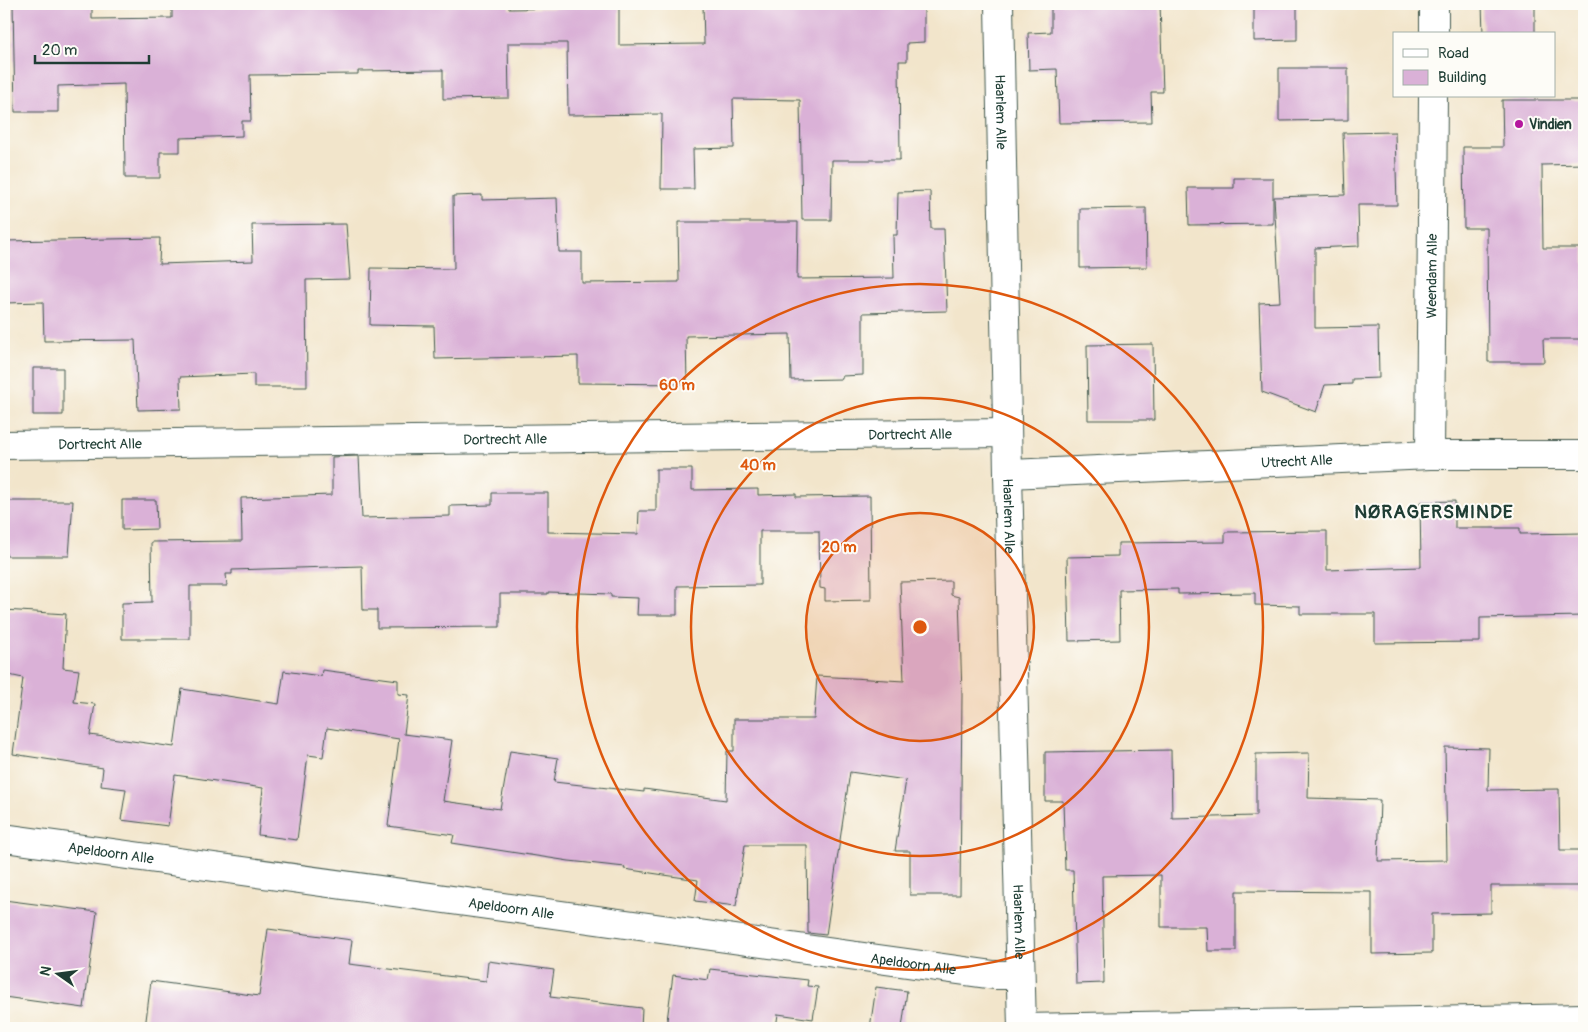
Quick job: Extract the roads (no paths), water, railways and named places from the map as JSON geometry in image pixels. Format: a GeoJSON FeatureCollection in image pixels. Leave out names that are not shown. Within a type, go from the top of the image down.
{"type":"FeatureCollection","features":[{"type":"Feature","properties":{"kind":"street","name":"Haarlem Alle"},"geometry":{"type":"LineString","coordinates":[[999,4],[1007,433],[1022,1028]]}},
{"type":"Feature","properties":{"kind":"street"},"geometry":{"type":"LineString","coordinates":[[1434,4],[1434,32]]}},
{"type":"Feature","properties":{"kind":"street","name":"Weendam Alle"},"geometry":{"type":"LineString","coordinates":[[1430,455],[1433,98]]}},
{"type":"Feature","properties":{"kind":"street","name":"Dortrecht Alle"},"geometry":{"type":"LineString","coordinates":[[4,445],[1007,433]]}},
{"type":"Feature","properties":{"kind":"street","name":"Utrecht Alle"},"geometry":{"type":"LineString","coordinates":[[1008,474],[1430,455],[1584,455]]}},
{"type":"Feature","properties":{"kind":"street","name":"Apeldoorn Alle"},"geometry":{"type":"LineString","coordinates":[[4,838],[994,975],[1020,975]]}},
{"type":"Feature","properties":{"kind":"street"},"geometry":{"type":"LineString","coordinates":[[1022,1028],[1584,1018]]}},
{"type":"Feature","properties":{"kind":"place","name":"Vindien"},"geometry":{"type":"Point","coordinates":[1519,124]}},
{"type":"Feature","properties":{"kind":"district","name":"NØRAGERSMINDE"},"geometry":{"type":"Point","coordinates":[1434,512]}}]}
